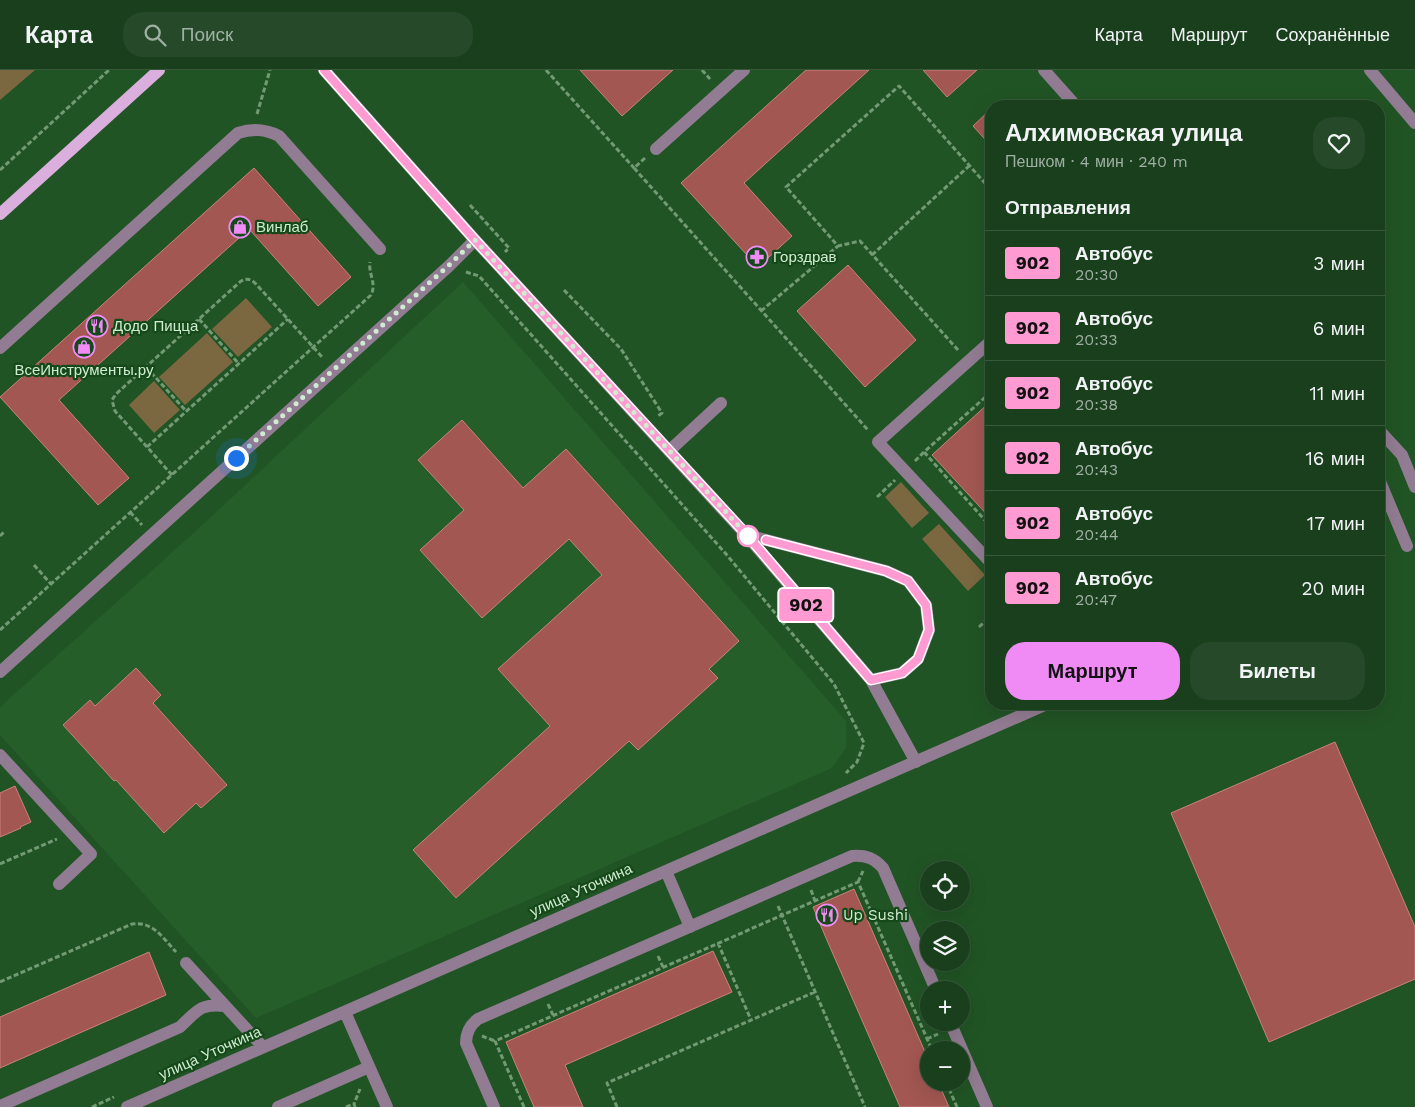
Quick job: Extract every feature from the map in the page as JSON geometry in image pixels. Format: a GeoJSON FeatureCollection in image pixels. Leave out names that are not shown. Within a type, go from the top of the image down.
{"type":"FeatureCollection","features":[{"type":"Feature","properties":{"kind":"main road"},"geometry":{"type":"LineString","coordinates":[[0,214],[159,70]]}},
{"type":"Feature","properties":{"kind":"street"},"geometry":{"type":"LineString","coordinates":[[324,70],[475,240],[747,535],[871,680],[916,762]]}},
{"type":"Feature","properties":{"kind":"street"},"geometry":{"type":"LineString","coordinates":[[656,149],[744,70]]}},
{"type":"Feature","properties":{"kind":"street"},"geometry":{"type":"LineString","coordinates":[[1044,70],[1071,100]]}},
{"type":"Feature","properties":{"kind":"street"},"geometry":{"type":"LineString","coordinates":[[1370,70],[1415,123]]}},
{"type":"Feature","properties":{"kind":"street"},"geometry":{"type":"LineString","coordinates":[[0,348],[238,132],[252,129],[278,136],[380,249]]}},
{"type":"Feature","properties":{"kind":"street"},"geometry":{"type":"LineString","coordinates":[[0,672],[441,273],[475,240]]}},
{"type":"Feature","properties":{"kind":"street"},"geometry":{"type":"LineString","coordinates":[[985,346],[878,442],[985,557]]}},
{"type":"Feature","properties":{"kind":"street"},"geometry":{"type":"LineString","coordinates":[[669,451],[721,403]]}},
{"type":"Feature","properties":{"kind":"street"},"geometry":{"type":"LineString","coordinates":[[1385,437],[1402,455],[1415,487]]}},
{"type":"Feature","properties":{"kind":"street"},"geometry":{"type":"LineString","coordinates":[[1385,493],[1407,546]]}},
{"type":"Feature","properties":{"kind":"street"},"geometry":{"type":"LineString","coordinates":[[747,535],[886,571],[908,581],[926,605],[929,630],[918,659],[902,673],[871,680]]}},
{"type":"Feature","properties":{"kind":"street","name":"улица Уточкина"},"geometry":{"type":"LineString","coordinates":[[127,1107],[1033,710]]}},
{"type":"Feature","properties":{"kind":"street"},"geometry":{"type":"LineString","coordinates":[[0,755],[91,854],[59,884]]}},
{"type":"Feature","properties":{"kind":"street"},"geometry":{"type":"LineString","coordinates":[[494,1107],[466,1043],[468,1032],[474,1023],[852,856],[861,855],[869,857],[883,868],[932,981]]}},
{"type":"Feature","properties":{"kind":"street"},"geometry":{"type":"LineString","coordinates":[[666,871],[690,927]]}},
{"type":"Feature","properties":{"kind":"street"},"geometry":{"type":"LineString","coordinates":[[186,963],[263,1048]]}},
{"type":"Feature","properties":{"kind":"street"},"geometry":{"type":"LineString","coordinates":[[0,1106],[180,1027],[201,1008],[211,1004],[225,1006]]}},
{"type":"Feature","properties":{"kind":"street"},"geometry":{"type":"LineString","coordinates":[[345,1012],[387,1107]]}},
{"type":"Feature","properties":{"kind":"street"},"geometry":{"type":"LineString","coordinates":[[954,1031],[987,1107]]}},
{"type":"Feature","properties":{"kind":"street"},"geometry":{"type":"LineString","coordinates":[[278,1107],[369,1067]]}},
{"type":"Feature","properties":{"kind":"path"},"geometry":{"type":"LineString","coordinates":[[0,170],[109,70]]}},
{"type":"Feature","properties":{"kind":"path"},"geometry":{"type":"LineString","coordinates":[[252,129],[270,70]]}},
{"type":"Feature","properties":{"kind":"path"},"geometry":{"type":"LineString","coordinates":[[546,70],[878,442]]}},
{"type":"Feature","properties":{"kind":"path"},"geometry":{"type":"LineString","coordinates":[[838,246],[786,187],[899,86],[985,183]]}},
{"type":"Feature","properties":{"kind":"path"},"geometry":{"type":"LineString","coordinates":[[634,168],[656,149]]}},
{"type":"Feature","properties":{"kind":"path"},"geometry":{"type":"LineString","coordinates":[[872,255],[969,166]]}},
{"type":"Feature","properties":{"kind":"path"},"geometry":{"type":"LineString","coordinates":[[761,311],[838,246],[860,241],[968,362]]}},
{"type":"Feature","properties":{"kind":"path"},"geometry":{"type":"LineString","coordinates":[[0,630],[371,295],[374,286],[370,262],[372,256],[380,249]]}},
{"type":"Feature","properties":{"kind":"path"},"geometry":{"type":"LineString","coordinates":[[462,274],[467,272],[479,276],[726,554],[834,684],[864,743]]}},
{"type":"Feature","properties":{"kind":"path"},"geometry":{"type":"LineString","coordinates":[[172,475],[115,411],[112,406],[112,400],[116,394],[241,281],[251,280],[256,284],[324,359]]}},
{"type":"Feature","properties":{"kind":"path"},"geometry":{"type":"LineString","coordinates":[[564,290],[621,349],[662,413],[628,444]]}},
{"type":"Feature","properties":{"kind":"path"},"geometry":{"type":"LineString","coordinates":[[199,319],[239,364]]}},
{"type":"Feature","properties":{"kind":"path"},"geometry":{"type":"LineString","coordinates":[[147,447],[288,319]]}},
{"type":"Feature","properties":{"kind":"path"},"geometry":{"type":"LineString","coordinates":[[146,367],[186,411]]}},
{"type":"Feature","properties":{"kind":"path"},"geometry":{"type":"LineString","coordinates":[[985,397],[924,452],[985,520]]}},
{"type":"Feature","properties":{"kind":"path"},"geometry":{"type":"LineString","coordinates":[[0,536],[4,532]]}},
{"type":"Feature","properties":{"kind":"path"},"geometry":{"type":"LineString","coordinates":[[34,565],[51,584]]}},
{"type":"Feature","properties":{"kind":"path"},"geometry":{"type":"LineString","coordinates":[[979,627],[985,622]]}},
{"type":"Feature","properties":{"kind":"path"},"geometry":{"type":"LineString","coordinates":[[0,864],[71,833]]}},
{"type":"Feature","properties":{"kind":"path"},"geometry":{"type":"LineString","coordinates":[[524,1107],[495,1041],[858,882],[928,1041]]}},
{"type":"Feature","properties":{"kind":"path"},"geometry":{"type":"LineString","coordinates":[[771,891],[865,1107]]}},
{"type":"Feature","properties":{"kind":"path"},"geometry":{"type":"LineString","coordinates":[[0,982],[138,923],[155,929],[186,963]]}},
{"type":"Feature","properties":{"kind":"path"},"geometry":{"type":"LineString","coordinates":[[718,943],[751,1020]]}},
{"type":"Feature","properties":{"kind":"path"},"geometry":{"type":"LineString","coordinates":[[617,1107],[607,1083],[815,992]]}},
{"type":"Feature","properties":{"kind":"path"},"geometry":{"type":"LineString","coordinates":[[950,1091],[956,1107]]}},
{"type":"Feature","properties":{"kind":"path"},"geometry":{"type":"LineString","coordinates":[[346,1107],[354,1104]]}},
{"type":"Feature","properties":{"kind":"shaded area"},"geometry":{"type":"Polygon","coordinates":[[[0,70],[35,70],[0,100],[0,70]]]}},
{"type":"Feature","properties":{"kind":"shaded area"},"geometry":{"type":"Polygon","coordinates":[[[463,282],[846,721],[846,748],[832,768],[256,1018],[0,735],[0,707],[197,530],[463,282]]]}},
{"type":"Feature","properties":{"kind":"shaded area"},"geometry":{"type":"Polygon","coordinates":[[[246,298],[272,327],[238,357],[212,329],[246,298]]]}},
{"type":"Feature","properties":{"kind":"shaded area"},"geometry":{"type":"Polygon","coordinates":[[[207,333],[233,362],[185,405],[159,377],[207,333]]]}},
{"type":"Feature","properties":{"kind":"shaded area"},"geometry":{"type":"Polygon","coordinates":[[[154,381],[180,410],[154,433],[129,405],[154,381]]]}},
{"type":"Feature","properties":{"kind":"shaded area"},"geometry":{"type":"Polygon","coordinates":[[[901,482],[929,513],[912,528],[885,497],[901,482]]]}},
{"type":"Feature","properties":{"kind":"shaded area"},"geometry":{"type":"Polygon","coordinates":[[[939,524],[985,575],[968,591],[922,539],[939,524]]]}},
{"type":"Feature","properties":{"kind":"building"},"geometry":{"type":"Polygon","coordinates":[[[580,70],[673,70],[622,116],[580,70]]]}},
{"type":"Feature","properties":{"kind":"building"},"geometry":{"type":"Polygon","coordinates":[[[806,70],[869,70],[744,183],[792,236],[758,267],[681,183],[806,70]]]}},
{"type":"Feature","properties":{"kind":"building"},"geometry":{"type":"Polygon","coordinates":[[[923,70],[977,70],[947,97],[923,70]]]}},
{"type":"Feature","properties":{"kind":"building"},"geometry":{"type":"Polygon","coordinates":[[[985,115],[985,139],[973,126],[985,115]]]}},
{"type":"Feature","properties":{"kind":"building"},"geometry":{"type":"Polygon","coordinates":[[[254,168],[351,277],[318,306],[249,229],[59,400],[129,478],[98,505],[0,397],[254,168]]]}},
{"type":"Feature","properties":{"kind":"building"},"geometry":{"type":"Polygon","coordinates":[[[848,265],[916,340],[865,387],[797,311],[848,265]]]}},
{"type":"Feature","properties":{"kind":"building"},"geometry":{"type":"Polygon","coordinates":[[[985,406],[985,512],[932,455],[985,406]]]}},
{"type":"Feature","properties":{"kind":"building"},"geometry":{"type":"Polygon","coordinates":[[[462,420],[523,488],[566,449],[739,641],[709,669],[718,678],[638,750],[629,741],[456,898],[413,850],[550,726],[498,669],[602,575],[569,539],[482,618],[420,550],[464,510],[418,460],[462,420]]]}},
{"type":"Feature","properties":{"kind":"building"},"geometry":{"type":"Polygon","coordinates":[[[136,668],[161,695],[153,703],[227,785],[201,808],[196,803],[164,833],[63,725],[90,700],[95,706],[136,668]]]}},
{"type":"Feature","properties":{"kind":"building"},"geometry":{"type":"Polygon","coordinates":[[[1335,742],[1415,927],[1415,979],[1269,1042],[1171,813],[1335,742]]]}},
{"type":"Feature","properties":{"kind":"building"},"geometry":{"type":"Polygon","coordinates":[[[15,786],[31,822],[0,837],[0,793],[15,786]]]}},
{"type":"Feature","properties":{"kind":"building"},"geometry":{"type":"Polygon","coordinates":[[[854,889],[920,1041],[920,1091],[942,1091],[949,1107],[900,1107],[813,907],[854,889]]]}},
{"type":"Feature","properties":{"kind":"building"},"geometry":{"type":"Polygon","coordinates":[[[713,951],[732,992],[565,1065],[583,1107],[534,1107],[506,1042],[713,951]]]}},
{"type":"Feature","properties":{"kind":"building"},"geometry":{"type":"Polygon","coordinates":[[[149,952],[166,995],[0,1068],[0,1017],[149,952]]]}},
{"type":"Feature","properties":{"kind":"bus line","name":"902"},"geometry":{"type":"LineString","coordinates":[[324,70],[475,240],[747,535],[871,680],[902,673],[918,659],[929,630],[926,605],[908,581],[886,571],[766,540]]}},
{"type":"Feature","properties":{"kind":"place","name":"Винлаб"},"geometry":{"type":"Point","coordinates":[240,227]}},
{"type":"Feature","properties":{"kind":"place","name":"Горздрав"},"geometry":{"type":"Point","coordinates":[757,257]}},
{"type":"Feature","properties":{"kind":"place","name":"Додо Пицца"},"geometry":{"type":"Point","coordinates":[97,326]}},
{"type":"Feature","properties":{"kind":"place","name":"ВсеИнструменты.ру"},"geometry":{"type":"Point","coordinates":[84,347]}},
{"type":"Feature","properties":{"kind":"place","name":"Up Sushi"},"geometry":{"type":"Point","coordinates":[827,915]}},
{"type":"Feature","properties":{"kind":"route"},"geometry":{"type":"LineString","coordinates":[[236,458],[475,240],[748,536]]}}]}
